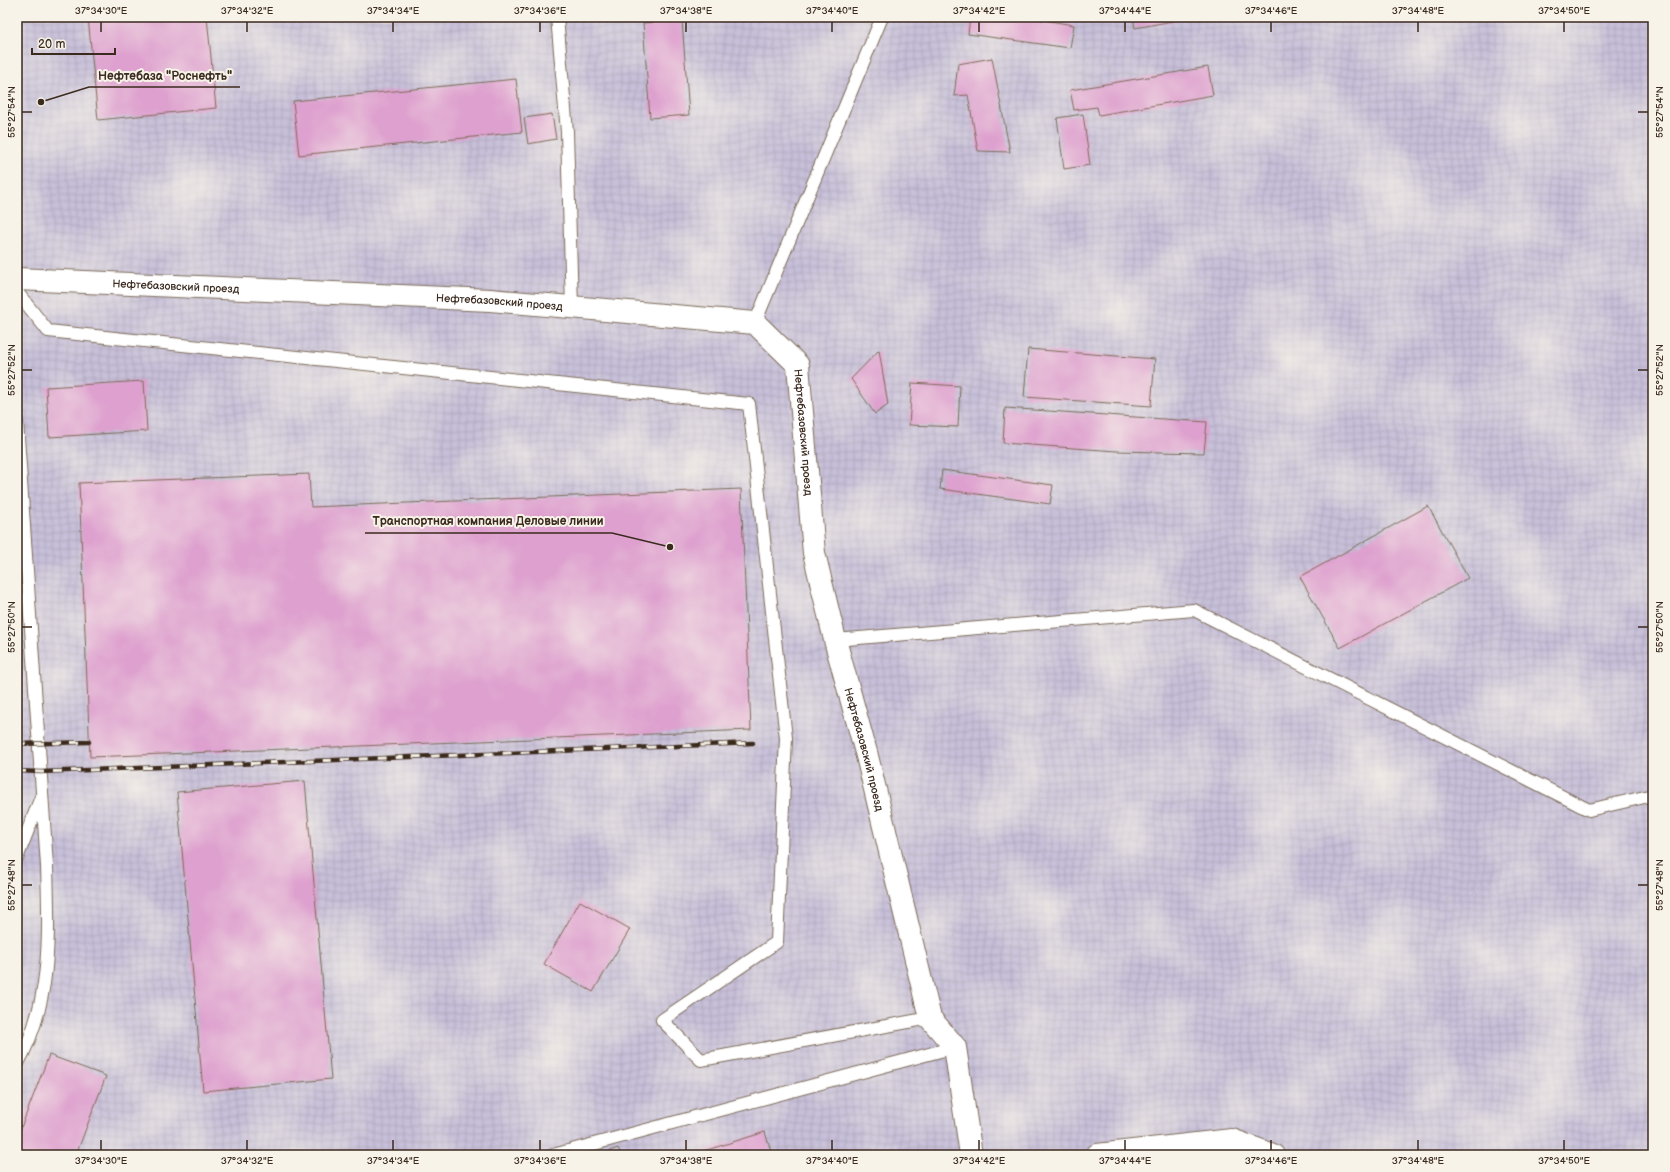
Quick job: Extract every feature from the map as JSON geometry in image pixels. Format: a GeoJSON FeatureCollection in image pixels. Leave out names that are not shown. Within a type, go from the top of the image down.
{"type":"FeatureCollection","features":[{"type":"Feature","properties":{"kind":"street","name":"Нефтебазовский проезд"},"geometry":{"type":"LineString","coordinates":[[17,279],[490,300],[755,323],[798,365],[814,553],[835,640],[867,756],[930,1018],[954,1047]]}},
{"type":"Feature","properties":{"kind":"street"},"geometry":{"type":"LineString","coordinates":[[954,1047],[971,1155]]}},
{"type":"Feature","properties":{"kind":"street"},"geometry":{"type":"LineString","coordinates":[[1097,1155],[1232,1140],[1273,1155]]}},
{"type":"Feature","properties":{"kind":"lane"},"geometry":{"type":"LineString","coordinates":[[557,17],[567,132],[572,308]]}},
{"type":"Feature","properties":{"kind":"lane"},"geometry":{"type":"LineString","coordinates":[[755,323],[882,17]]}},
{"type":"Feature","properties":{"kind":"lane"},"geometry":{"type":"LineString","coordinates":[[17,292],[48,331],[749,404],[786,738],[777,942],[662,1020],[701,1060],[930,1018]]}},
{"type":"Feature","properties":{"kind":"lane"},"geometry":{"type":"LineString","coordinates":[[17,422],[48,866],[48,913],[45,981],[38,1016],[17,1065]]}},
{"type":"Feature","properties":{"kind":"lane"},"geometry":{"type":"LineString","coordinates":[[835,640],[1194,610],[1589,810],[1653,795]]}},
{"type":"Feature","properties":{"kind":"lane"},"geometry":{"type":"LineString","coordinates":[[17,858],[42,794]]}},
{"type":"Feature","properties":{"kind":"lane"},"geometry":{"type":"LineString","coordinates":[[553,1155],[954,1047]]}},
{"type":"Feature","properties":{"kind":"shaded area"},"geometry":{"type":"Polygon","coordinates":[[[17,17],[1653,17],[1653,1155],[17,1155],[17,17]]]}},
{"type":"Feature","properties":{"kind":"building"},"geometry":{"type":"Polygon","coordinates":[[[88,17],[207,17],[216,108],[98,120],[88,17]]]}},
{"type":"Feature","properties":{"kind":"building"},"geometry":{"type":"Polygon","coordinates":[[[970,17],[1037,17],[1037,19],[1074,25],[1070,48],[968,34],[970,17]]]}},
{"type":"Feature","properties":{"kind":"building"},"geometry":{"type":"Polygon","coordinates":[[[1133,17],[1189,17],[1189,18],[1135,28],[1133,17]]]}},
{"type":"Feature","properties":{"kind":"building"},"geometry":{"type":"Polygon","coordinates":[[[682,20],[689,115],[650,118],[643,23],[682,20]]]}},
{"type":"Feature","properties":{"kind":"building"},"geometry":{"type":"Polygon","coordinates":[[[992,58],[1010,152],[978,151],[968,95],[954,96],[958,64],[992,58]]]}},
{"type":"Feature","properties":{"kind":"building"},"geometry":{"type":"Polygon","coordinates":[[[1208,67],[1213,95],[1099,115],[1097,107],[1074,110],[1070,90],[1208,67]]]}},
{"type":"Feature","properties":{"kind":"building"},"geometry":{"type":"Polygon","coordinates":[[[516,79],[522,132],[299,155],[293,101],[516,79]]]}},
{"type":"Feature","properties":{"kind":"building"},"geometry":{"type":"Polygon","coordinates":[[[552,114],[556,139],[528,144],[524,118],[552,114]]]}},
{"type":"Feature","properties":{"kind":"building"},"geometry":{"type":"Polygon","coordinates":[[[1083,114],[1090,165],[1064,169],[1057,118],[1083,114]]]}},
{"type":"Feature","properties":{"kind":"building"},"geometry":{"type":"Polygon","coordinates":[[[1028,349],[1155,359],[1151,406],[1024,397],[1028,349]]]}},
{"type":"Feature","properties":{"kind":"building"},"geometry":{"type":"Polygon","coordinates":[[[879,350],[888,405],[875,414],[851,379],[879,350]]]}},
{"type":"Feature","properties":{"kind":"building"},"geometry":{"type":"Polygon","coordinates":[[[144,381],[147,431],[49,437],[46,387],[144,381]]]}},
{"type":"Feature","properties":{"kind":"building"},"geometry":{"type":"Polygon","coordinates":[[[912,383],[960,386],[958,427],[909,425],[912,383]]]}},
{"type":"Feature","properties":{"kind":"building"},"geometry":{"type":"Polygon","coordinates":[[[1005,408],[1207,422],[1204,453],[1116,451],[1003,443],[1005,408]]]}},
{"type":"Feature","properties":{"kind":"building"},"geometry":{"type":"Polygon","coordinates":[[[942,470],[1053,485],[1050,504],[940,489],[942,470]]]}},
{"type":"Feature","properties":{"kind":"building"},"geometry":{"type":"Polygon","coordinates":[[[309,474],[311,507],[741,489],[751,730],[90,757],[79,483],[309,474]]]}},
{"type":"Feature","properties":{"kind":"building"},"geometry":{"type":"Polygon","coordinates":[[[1428,506],[1468,578],[1340,648],[1300,577],[1428,506]]]}},
{"type":"Feature","properties":{"kind":"building"},"geometry":{"type":"Polygon","coordinates":[[[17,708],[20,718],[17,719],[17,708]]]}},
{"type":"Feature","properties":{"kind":"building"},"geometry":{"type":"Polygon","coordinates":[[[305,781],[331,1079],[203,1091],[177,792],[305,781]]]}},
{"type":"Feature","properties":{"kind":"building"},"geometry":{"type":"Polygon","coordinates":[[[580,901],[630,929],[593,992],[544,964],[580,901]]]}},
{"type":"Feature","properties":{"kind":"building"},"geometry":{"type":"Polygon","coordinates":[[[49,1055],[106,1076],[76,1155],[17,1155],[17,1138],[49,1055]]]}},
{"type":"Feature","properties":{"kind":"building"},"geometry":{"type":"Polygon","coordinates":[[[765,1132],[772,1155],[691,1155],[765,1132]]]}},
{"type":"Feature","properties":{"kind":"building"},"geometry":{"type":"Polygon","coordinates":[[[618,1148],[621,1155],[599,1155],[618,1148]]]}},
{"type":"Feature","properties":{"kind":"railway"},"geometry":{"type":"LineString","coordinates":[[17,744],[89,742]]}},
{"type":"Feature","properties":{"kind":"railway"},"geometry":{"type":"LineString","coordinates":[[17,771],[41,772],[753,743]]}},
{"type":"Feature","properties":{"kind":"place","name":"Нефтебаза \"Роснефть\""},"geometry":{"type":"Point","coordinates":[41,102]}},
{"type":"Feature","properties":{"kind":"place","name":"Транспортная компания Деловые линии"},"geometry":{"type":"Point","coordinates":[670,547]}}]}
